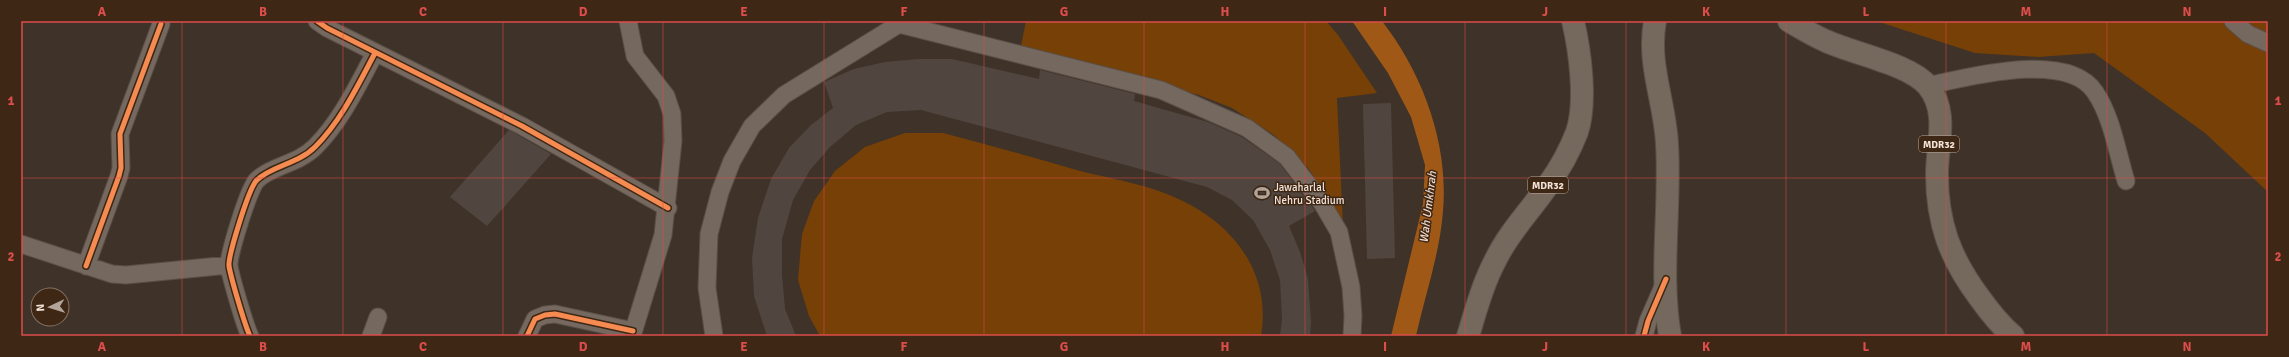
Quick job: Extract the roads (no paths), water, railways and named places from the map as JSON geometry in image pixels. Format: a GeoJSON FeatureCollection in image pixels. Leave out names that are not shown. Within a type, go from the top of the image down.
{"type":"FeatureCollection","features":[{"type":"Feature","properties":{"kind":"main road","name":"MDR32"},"geometry":{"type":"LineString","coordinates":[[1468,336],[1483,288],[1496,259],[1549,184],[1577,131],[1581,106],[1581,77],[1579,47],[1573,21]]}},
{"type":"Feature","properties":{"kind":"main road"},"geometry":{"type":"LineString","coordinates":[[1655,21],[1652,38],[1653,64],[1667,143],[1669,204],[1666,279],[1670,336]]}},
{"type":"Feature","properties":{"kind":"main road","name":"MDR32"},"geometry":{"type":"LineString","coordinates":[[1789,21],[1826,41],[1913,74],[1927,86],[1938,102],[1941,122],[1937,173],[1938,201],[1947,243],[1962,274],[1986,308],[2013,336]]}},
{"type":"Feature","properties":{"kind":"street"},"geometry":{"type":"LineString","coordinates":[[318,21],[327,28],[522,126],[668,208]]}},
{"type":"Feature","properties":{"kind":"street"},"geometry":{"type":"LineString","coordinates":[[527,336],[535,319],[545,314],[555,314],[632,334],[663,235],[668,208],[673,141],[672,114],[666,96],[635,56],[628,21]]}},
{"type":"Feature","properties":{"kind":"street"},"geometry":{"type":"LineString","coordinates":[[2233,21],[2248,34],[2268,43]]}},
{"type":"Feature","properties":{"kind":"street"},"geometry":{"type":"LineString","coordinates":[[714,336],[707,288],[709,234],[720,192],[732,160],[752,126],[784,95],[900,23],[1161,90],[1247,128],[1287,157],[1322,203],[1339,232],[1351,286],[1353,316],[1352,336]]}},
{"type":"Feature","properties":{"kind":"street"},"geometry":{"type":"LineString","coordinates":[[86,266],[118,176],[120,168],[120,134],[161,24]]}},
{"type":"Feature","properties":{"kind":"street"},"geometry":{"type":"LineString","coordinates":[[250,336],[229,265],[252,185],[258,179],[298,160],[315,147],[330,130],[352,96],[375,52]]}},
{"type":"Feature","properties":{"kind":"street"},"geometry":{"type":"LineString","coordinates":[[1927,86],[1999,71],[2032,69],[2067,72],[2085,80],[2096,92],[2109,123],[2126,181]]}},
{"type":"Feature","properties":{"kind":"street"},"geometry":{"type":"LineString","coordinates":[[21,244],[112,274],[126,275],[229,265]]}},
{"type":"Feature","properties":{"kind":"street"},"geometry":{"type":"LineString","coordinates":[[1644,336],[1648,321],[1666,279]]}},
{"type":"Feature","properties":{"kind":"street"},"geometry":{"type":"LineString","coordinates":[[371,336],[378,317]]}},
{"type":"Feature","properties":{"kind":"water","name":"Wah Umkhrah"},"geometry":{"type":"Polygon","coordinates":[[[1352,21],[1382,21],[1410,64],[1421,87],[1437,135],[1442,160],[1444,186],[1443,211],[1436,258],[1416,336],[1391,336],[1423,204],[1425,165],[1411,117],[1388,73],[1352,21]]]}},
{"type":"Feature","properties":{"kind":"place","name":"Jawaharlal Nehru Stadium"},"geometry":{"type":"Point","coordinates":[1262,193]}}]}
